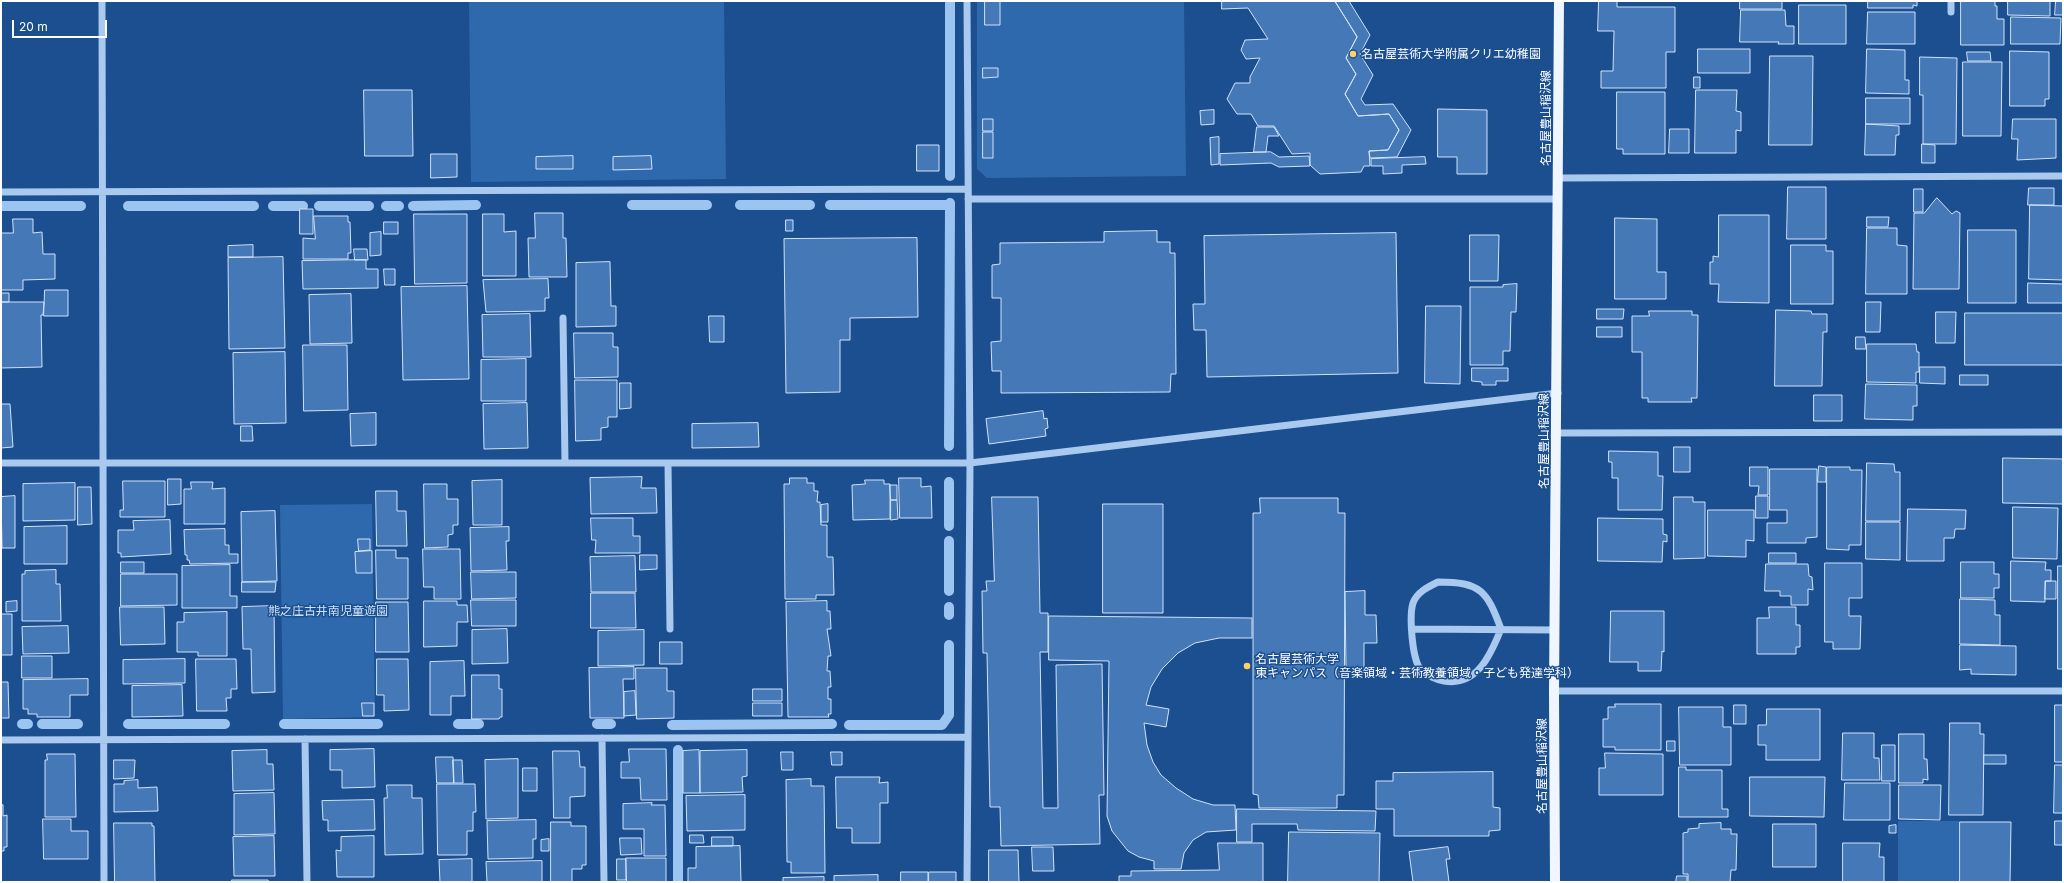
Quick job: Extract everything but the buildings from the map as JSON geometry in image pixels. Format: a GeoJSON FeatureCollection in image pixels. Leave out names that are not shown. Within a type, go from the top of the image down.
{"type":"FeatureCollection","features":[{"type":"Feature","properties":{"kind":"main road","name":"名古屋豊山稲沢線"},"geometry":{"type":"LineString","coordinates":[[1555,882],[1554,691],[1558,393],[1559,1]]}},
{"type":"Feature","properties":{"kind":"street"},"geometry":{"type":"LineString","coordinates":[[102,1],[104,882]]}},
{"type":"Feature","properties":{"kind":"street"},"geometry":{"type":"LineString","coordinates":[[967,1],[970,463],[967,882]]}},
{"type":"Feature","properties":{"kind":"street"},"geometry":{"type":"LineString","coordinates":[[1951,1],[1951,12]]}},
{"type":"Feature","properties":{"kind":"street"},"geometry":{"type":"LineString","coordinates":[[1559,178],[2063,176]]}},
{"type":"Feature","properties":{"kind":"street"},"geometry":{"type":"LineString","coordinates":[[1,192],[968,189]]}},
{"type":"Feature","properties":{"kind":"street"},"geometry":{"type":"LineString","coordinates":[[968,199],[1558,199]]}},
{"type":"Feature","properties":{"kind":"street"},"geometry":{"type":"LineString","coordinates":[[563,318],[564,463]]}},
{"type":"Feature","properties":{"kind":"street"},"geometry":{"type":"LineString","coordinates":[[1,463],[970,463],[1558,393]]}},
{"type":"Feature","properties":{"kind":"street"},"geometry":{"type":"LineString","coordinates":[[1557,433],[2063,432]]}},
{"type":"Feature","properties":{"kind":"street"},"geometry":{"type":"LineString","coordinates":[[668,463],[670,629]]}},
{"type":"Feature","properties":{"kind":"street"},"geometry":{"type":"LineString","coordinates":[[1438,582],[1454,582],[1474,586],[1491,602],[1501,629],[1491,656],[1474,675],[1453,683],[1437,680],[1421,670],[1414,656],[1412,629],[1413,603],[1422,590],[1438,582]]}},
{"type":"Feature","properties":{"kind":"street"},"geometry":{"type":"LineString","coordinates":[[1412,629],[1555,630]]}},
{"type":"Feature","properties":{"kind":"street"},"geometry":{"type":"LineString","coordinates":[[1554,691],[2063,691]]}},
{"type":"Feature","properties":{"kind":"street"},"geometry":{"type":"LineString","coordinates":[[1,740],[967,737]]}},
{"type":"Feature","properties":{"kind":"street"},"geometry":{"type":"LineString","coordinates":[[602,738],[604,882]]}},
{"type":"Feature","properties":{"kind":"street"},"geometry":{"type":"LineString","coordinates":[[305,740],[307,882]]}},
{"type":"Feature","properties":{"kind":"green space"},"geometry":{"type":"Polygon","coordinates":[[[469,1],[724,1],[726,179],[471,182],[469,1]]]}},
{"type":"Feature","properties":{"kind":"green space"},"geometry":{"type":"Polygon","coordinates":[[[977,1],[1184,1],[1186,176],[987,178],[977,169],[977,1]]]}},
{"type":"Feature","properties":{"kind":"green space","name":"熊之庄古井南児童遊園"},"geometry":{"type":"Polygon","coordinates":[[[372,504],[375,717],[283,719],[280,505],[372,504]]]}},
{"type":"Feature","properties":{"kind":"green space"},"geometry":{"type":"Polygon","coordinates":[[[1898,821],[1959,821],[1959,882],[1898,882],[1898,821]]]}},
{"type":"Feature","properties":{"kind":"waterway"},"geometry":{"type":"LineString","coordinates":[[950,1],[950,176]]}},
{"type":"Feature","properties":{"kind":"waterway"},"geometry":{"type":"LineString","coordinates":[[949,446],[950,203]]}},
{"type":"Feature","properties":{"kind":"waterway"},"geometry":{"type":"LineString","coordinates":[[413,206],[476,205]]}},
{"type":"Feature","properties":{"kind":"waterway"},"geometry":{"type":"LineString","coordinates":[[632,205],[707,205]]}},
{"type":"Feature","properties":{"kind":"waterway"},"geometry":{"type":"LineString","coordinates":[[740,205],[810,205]]}},
{"type":"Feature","properties":{"kind":"waterway"},"geometry":{"type":"LineString","coordinates":[[830,205],[950,205]]}},
{"type":"Feature","properties":{"kind":"waterway"},"geometry":{"type":"LineString","coordinates":[[1,206],[81,206]]}},
{"type":"Feature","properties":{"kind":"waterway"},"geometry":{"type":"LineString","coordinates":[[128,206],[254,206]]}},
{"type":"Feature","properties":{"kind":"waterway"},"geometry":{"type":"LineString","coordinates":[[273,206],[303,206]]}},
{"type":"Feature","properties":{"kind":"waterway"},"geometry":{"type":"LineString","coordinates":[[319,206],[369,206]]}},
{"type":"Feature","properties":{"kind":"waterway"},"geometry":{"type":"LineString","coordinates":[[386,206],[399,206]]}},
{"type":"Feature","properties":{"kind":"waterway"},"geometry":{"type":"LineString","coordinates":[[949,482],[949,526]]}},
{"type":"Feature","properties":{"kind":"waterway"},"geometry":{"type":"LineString","coordinates":[[949,541],[949,591]]}},
{"type":"Feature","properties":{"kind":"waterway"},"geometry":{"type":"LineString","coordinates":[[949,607],[949,615]]}},
{"type":"Feature","properties":{"kind":"waterway"},"geometry":{"type":"LineString","coordinates":[[849,725],[942,725],[949,715],[949,645]]}},
{"type":"Feature","properties":{"kind":"waterway"},"geometry":{"type":"LineString","coordinates":[[22,724],[28,724]]}},
{"type":"Feature","properties":{"kind":"waterway"},"geometry":{"type":"LineString","coordinates":[[42,724],[78,724]]}},
{"type":"Feature","properties":{"kind":"waterway"},"geometry":{"type":"LineString","coordinates":[[128,724],[225,724]]}},
{"type":"Feature","properties":{"kind":"waterway"},"geometry":{"type":"LineString","coordinates":[[284,724],[378,724]]}},
{"type":"Feature","properties":{"kind":"waterway"},"geometry":{"type":"LineString","coordinates":[[458,724],[479,724]]}},
{"type":"Feature","properties":{"kind":"waterway"},"geometry":{"type":"LineString","coordinates":[[597,724],[611,724]]}},
{"type":"Feature","properties":{"kind":"waterway"},"geometry":{"type":"LineString","coordinates":[[672,725],[832,724]]}},
{"type":"Feature","properties":{"kind":"waterway"},"geometry":{"type":"LineString","coordinates":[[678,750],[678,882]]}},
{"type":"Feature","properties":{"kind":"place","name":"名古屋芸術大学附属クリエ幼稚園"},"geometry":{"type":"Point","coordinates":[1353,54]}},
{"type":"Feature","properties":{"kind":"place","name":"名古屋芸術大学 東キャンパス（音楽領域・芸術教養領域・子ども発達学科）"},"geometry":{"type":"Point","coordinates":[1247,666]}}]}
